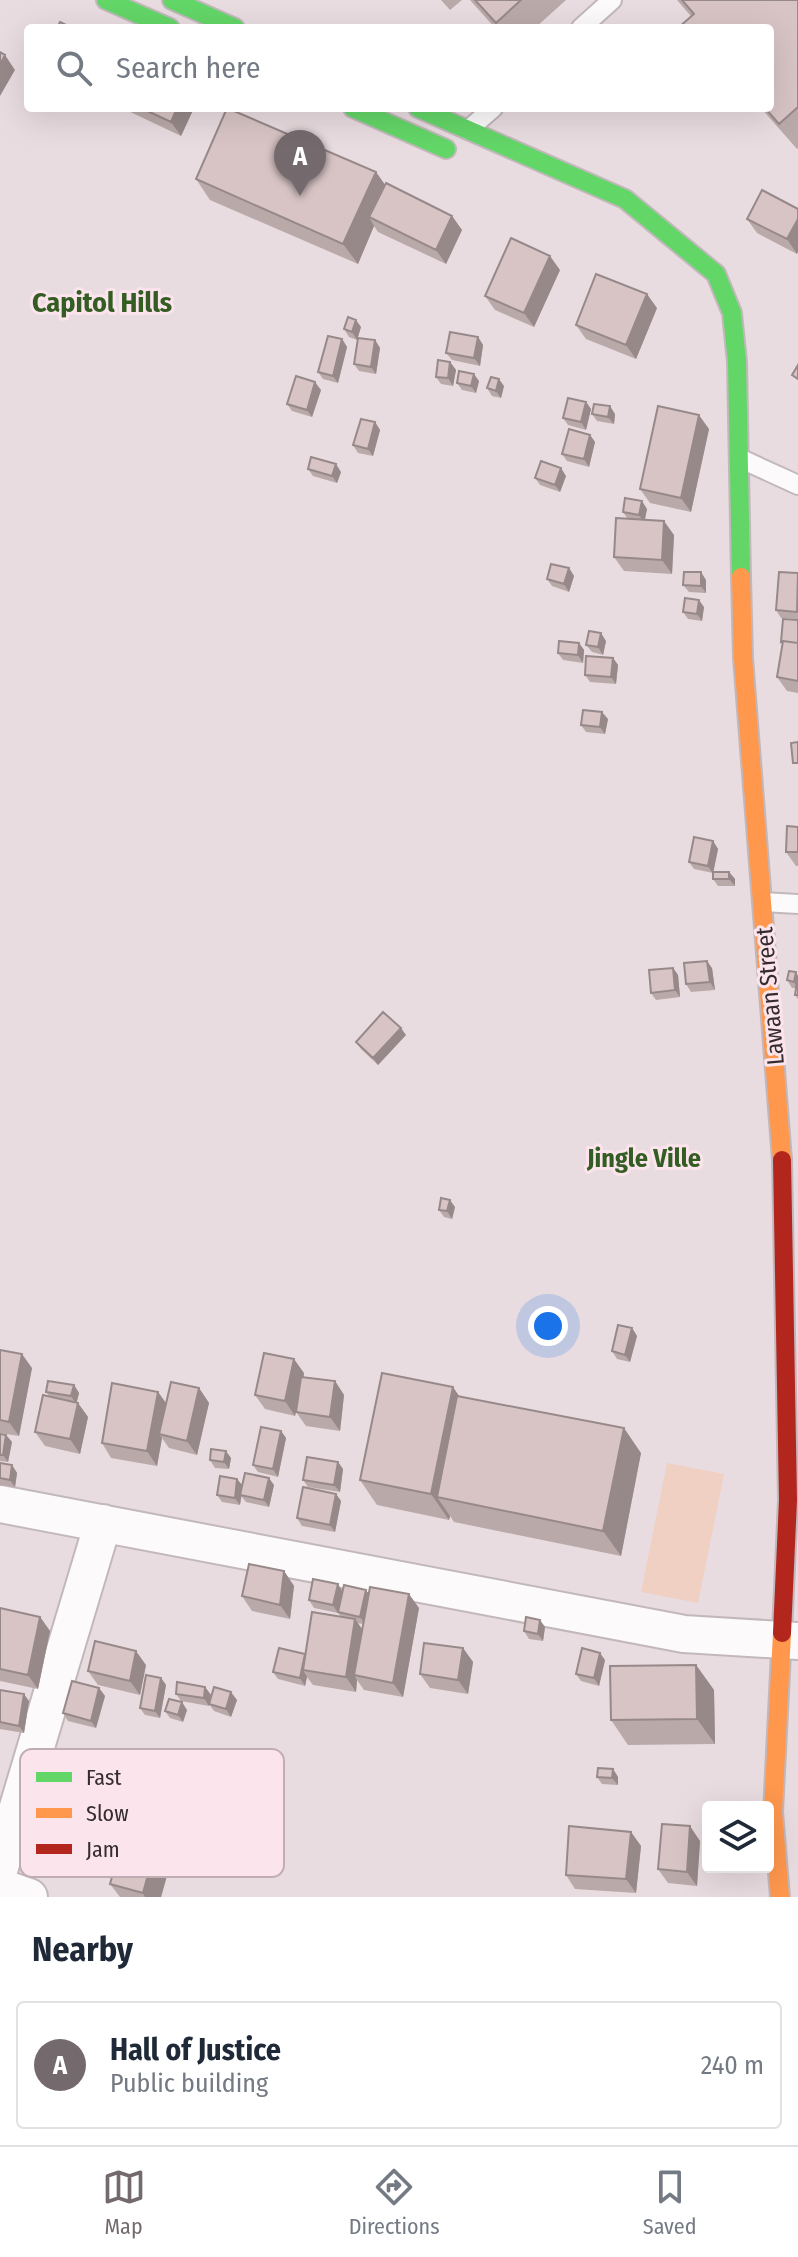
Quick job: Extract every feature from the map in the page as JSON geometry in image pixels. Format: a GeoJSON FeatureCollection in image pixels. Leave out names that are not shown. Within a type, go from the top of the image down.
{"type":"FeatureCollection","features":[{"type":"Feature","properties":{"kind":"street"},"geometry":{"type":"LineString","coordinates":[[106,0],[161,24]]}},
{"type":"Feature","properties":{"kind":"street"},"geometry":{"type":"LineString","coordinates":[[172,0],[215,19]]}},
{"type":"Feature","properties":{"kind":"street"},"geometry":{"type":"LineString","coordinates":[[362,112],[454,152]]}},
{"type":"Feature","properties":{"kind":"street","name":"Lawaan Street"},"geometry":{"type":"LineString","coordinates":[[427,112],[625,199],[716,274],[732,313],[737,362],[743,658],[763,902],[790,1169],[790,1641],[773,1812],[780,1897]]}},
{"type":"Feature","properties":{"kind":"street"},"geometry":{"type":"LineString","coordinates":[[627,223],[653,225]]}},
{"type":"Feature","properties":{"kind":"street"},"geometry":{"type":"LineString","coordinates":[[0,1504],[684,1634],[790,1641]]}},
{"type":"Feature","properties":{"kind":"street"},"geometry":{"type":"LineString","coordinates":[[35,1749],[103,1523]]}},
{"type":"Feature","properties":{"kind":"street"},"geometry":{"type":"LineString","coordinates":[[0,1867],[20,1800]]}},
{"type":"Feature","properties":{"kind":"street"},"geometry":{"type":"LineString","coordinates":[[0,1887],[29,1897]]}},
{"type":"Feature","properties":{"kind":"lane"},"geometry":{"type":"LineString","coordinates":[[585,24],[612,0]]}},
{"type":"Feature","properties":{"kind":"lane"},"geometry":{"type":"LineString","coordinates":[[454,152],[468,130],[488,112]]}},
{"type":"Feature","properties":{"kind":"lane"},"geometry":{"type":"LineString","coordinates":[[739,458],[798,485]]}},
{"type":"Feature","properties":{"kind":"lane"},"geometry":{"type":"LineString","coordinates":[[763,902],[798,904]]}},
{"type":"Feature","properties":{"kind":"shaded area"},"geometry":{"type":"Polygon","coordinates":[[[667,1463],[724,1474],[698,1603],[641,1592],[667,1463]]]}},
{"type":"Feature","properties":{"kind":"building"},"geometry":{"type":"Polygon","coordinates":[[[475,0],[521,0],[496,23],[475,0]]]}},
{"type":"Feature","properties":{"kind":"building"},"geometry":{"type":"Polygon","coordinates":[[[682,0],[798,0],[798,107],[779,124],[768,112],[774,112],[774,24],[683,24],[694,14],[682,0]]]}},
{"type":"Feature","properties":{"kind":"building"},"geometry":{"type":"Polygon","coordinates":[[[150,112],[175,112],[171,122],[150,112]]]}},
{"type":"Feature","properties":{"kind":"building"},"geometry":{"type":"Polygon","coordinates":[[[225,112],[236,112],[376,172],[343,244],[196,179],[225,112]]]}},
{"type":"Feature","properties":{"kind":"building"},"geometry":{"type":"Polygon","coordinates":[[[386,183],[452,216],[436,250],[369,217],[386,183]]]}},
{"type":"Feature","properties":{"kind":"building"},"geometry":{"type":"Polygon","coordinates":[[[762,190],[798,209],[798,219],[787,239],[747,219],[762,190]]]}},
{"type":"Feature","properties":{"kind":"building"},"geometry":{"type":"Polygon","coordinates":[[[511,238],[550,256],[524,313],[485,296],[511,238]]]}},
{"type":"Feature","properties":{"kind":"building"},"geometry":{"type":"Polygon","coordinates":[[[596,274],[647,294],[626,345],[576,325],[596,274]]]}},
{"type":"Feature","properties":{"kind":"building"},"geometry":{"type":"Polygon","coordinates":[[[348,317],[356,320],[352,332],[344,329],[348,317]]]}},
{"type":"Feature","properties":{"kind":"building"},"geometry":{"type":"Polygon","coordinates":[[[450,332],[478,337],[474,358],[446,353],[450,332]]]}},
{"type":"Feature","properties":{"kind":"building"},"geometry":{"type":"Polygon","coordinates":[[[328,336],[342,339],[333,376],[318,372],[328,336]]]}},
{"type":"Feature","properties":{"kind":"building"},"geometry":{"type":"Polygon","coordinates":[[[358,338],[375,340],[371,367],[354,364],[358,338]]]}},
{"type":"Feature","properties":{"kind":"building"},"geometry":{"type":"Polygon","coordinates":[[[438,360],[450,362],[448,378],[436,377],[438,360]]]}},
{"type":"Feature","properties":{"kind":"building"},"geometry":{"type":"Polygon","coordinates":[[[798,365],[798,379],[792,375],[798,365]]]}},
{"type":"Feature","properties":{"kind":"building"},"geometry":{"type":"Polygon","coordinates":[[[459,371],[474,374],[471,386],[457,383],[459,371]]]}},
{"type":"Feature","properties":{"kind":"building"},"geometry":{"type":"Polygon","coordinates":[[[296,376],[315,382],[307,410],[287,404],[296,376]]]}},
{"type":"Feature","properties":{"kind":"building"},"geometry":{"type":"Polygon","coordinates":[[[491,377],[499,379],[496,391],[487,388],[491,377]]]}},
{"type":"Feature","properties":{"kind":"building"},"geometry":{"type":"Polygon","coordinates":[[[568,398],[586,402],[581,422],[563,418],[568,398]]]}},
{"type":"Feature","properties":{"kind":"building"},"geometry":{"type":"Polygon","coordinates":[[[594,404],[610,406],[608,417],[592,414],[594,404]]]}},
{"type":"Feature","properties":{"kind":"building"},"geometry":{"type":"Polygon","coordinates":[[[658,406],[699,415],[681,498],[640,489],[658,406]]]}},
{"type":"Feature","properties":{"kind":"building"},"geometry":{"type":"Polygon","coordinates":[[[361,419],[375,422],[368,449],[353,445],[361,419]]]}},
{"type":"Feature","properties":{"kind":"building"},"geometry":{"type":"Polygon","coordinates":[[[569,429],[590,435],[584,459],[562,454],[569,429]]]}},
{"type":"Feature","properties":{"kind":"building"},"geometry":{"type":"Polygon","coordinates":[[[311,457],[336,464],[332,476],[308,469],[311,457]]]}},
{"type":"Feature","properties":{"kind":"building"},"geometry":{"type":"Polygon","coordinates":[[[541,461],[561,468],[555,485],[535,478],[541,461]]]}},
{"type":"Feature","properties":{"kind":"building"},"geometry":{"type":"Polygon","coordinates":[[[625,498],[642,501],[639,515],[623,512],[625,498]]]}},
{"type":"Feature","properties":{"kind":"building"},"geometry":{"type":"Polygon","coordinates":[[[616,518],[664,521],[662,560],[614,557],[616,518]]]}},
{"type":"Feature","properties":{"kind":"building"},"geometry":{"type":"Polygon","coordinates":[[[551,564],[569,568],[564,584],[547,579],[551,564]]]}},
{"type":"Feature","properties":{"kind":"building"},"geometry":{"type":"Polygon","coordinates":[[[684,572],[701,572],[701,586],[683,585],[684,572]]]}},
{"type":"Feature","properties":{"kind":"building"},"geometry":{"type":"Polygon","coordinates":[[[779,572],[798,573],[797,612],[776,610],[779,572]]]}},
{"type":"Feature","properties":{"kind":"building"},"geometry":{"type":"Polygon","coordinates":[[[685,598],[699,600],[697,614],[683,612],[685,598]]]}},
{"type":"Feature","properties":{"kind":"building"},"geometry":{"type":"Polygon","coordinates":[[[783,619],[798,620],[798,643],[781,642],[783,619]]]}},
{"type":"Feature","properties":{"kind":"building"},"geometry":{"type":"Polygon","coordinates":[[[589,631],[601,633],[598,647],[586,645],[589,631]]]}},
{"type":"Feature","properties":{"kind":"building"},"geometry":{"type":"Polygon","coordinates":[[[559,641],[579,643],[578,655],[558,653],[559,641]]]}},
{"type":"Feature","properties":{"kind":"building"},"geometry":{"type":"Polygon","coordinates":[[[783,641],[798,643],[798,681],[777,677],[783,641]]]}},
{"type":"Feature","properties":{"kind":"building"},"geometry":{"type":"Polygon","coordinates":[[[586,656],[613,658],[611,677],[585,675],[586,656]]]}},
{"type":"Feature","properties":{"kind":"building"},"geometry":{"type":"Polygon","coordinates":[[[583,710],[602,712],[600,727],[581,725],[583,710]]]}},
{"type":"Feature","properties":{"kind":"building"},"geometry":{"type":"Polygon","coordinates":[[[798,742],[798,763],[793,763],[791,743],[798,742]]]}},
{"type":"Feature","properties":{"kind":"building"},"geometry":{"type":"Polygon","coordinates":[[[787,826],[798,827],[798,852],[786,852],[787,826]]]}},
{"type":"Feature","properties":{"kind":"building"},"geometry":{"type":"Polygon","coordinates":[[[694,837],[713,841],[708,866],[689,862],[694,837]]]}},
{"type":"Feature","properties":{"kind":"building"},"geometry":{"type":"Polygon","coordinates":[[[713,872],[729,872],[729,879],[713,879],[713,872]]]}},
{"type":"Feature","properties":{"kind":"building"},"geometry":{"type":"Polygon","coordinates":[[[707,961],[710,982],[686,984],[684,963],[707,961]]]}},
{"type":"Feature","properties":{"kind":"building"},"geometry":{"type":"Polygon","coordinates":[[[673,968],[675,990],[651,993],[649,970],[673,968]]]}},
{"type":"Feature","properties":{"kind":"building"},"geometry":{"type":"Polygon","coordinates":[[[789,971],[796,972],[794,982],[787,980],[789,971]]]}},
{"type":"Feature","properties":{"kind":"building"},"geometry":{"type":"Polygon","coordinates":[[[383,1012],[401,1028],[373,1058],[356,1042],[383,1012]]]}},
{"type":"Feature","properties":{"kind":"building"},"geometry":{"type":"Polygon","coordinates":[[[441,1198],[450,1200],[447,1211],[439,1210],[441,1198]]]}},
{"type":"Feature","properties":{"kind":"building"},"geometry":{"type":"Polygon","coordinates":[[[618,1325],[632,1328],[625,1355],[612,1351],[618,1325]]]}},
{"type":"Feature","properties":{"kind":"building"},"geometry":{"type":"Polygon","coordinates":[[[0,1350],[22,1354],[9,1422],[0,1420],[0,1350]]]}},
{"type":"Feature","properties":{"kind":"building"},"geometry":{"type":"Polygon","coordinates":[[[264,1353],[294,1359],[285,1401],[255,1395],[264,1353]]]}},
{"type":"Feature","properties":{"kind":"building"},"geometry":{"type":"Polygon","coordinates":[[[382,1373],[453,1387],[431,1494],[360,1480],[382,1373]]]}},
{"type":"Feature","properties":{"kind":"building"},"geometry":{"type":"Polygon","coordinates":[[[301,1377],[335,1381],[330,1417],[296,1412],[301,1377]]]}},
{"type":"Feature","properties":{"kind":"building"},"geometry":{"type":"Polygon","coordinates":[[[48,1381],[74,1385],[71,1396],[46,1392],[48,1381]]]}},
{"type":"Feature","properties":{"kind":"building"},"geometry":{"type":"Polygon","coordinates":[[[171,1382],[199,1388],[187,1441],[159,1434],[171,1382]]]}},
{"type":"Feature","properties":{"kind":"building"},"geometry":{"type":"Polygon","coordinates":[[[112,1383],[158,1392],[147,1451],[102,1443],[112,1383]]]}},
{"type":"Feature","properties":{"kind":"building"},"geometry":{"type":"Polygon","coordinates":[[[43,1395],[78,1403],[70,1439],[35,1432],[43,1395]]]}},
{"type":"Feature","properties":{"kind":"building"},"geometry":{"type":"Polygon","coordinates":[[[457,1396],[624,1428],[603,1531],[437,1497],[457,1396]]]}},
{"type":"Feature","properties":{"kind":"building"},"geometry":{"type":"Polygon","coordinates":[[[261,1427],[281,1431],[273,1469],[253,1465],[261,1427]]]}},
{"type":"Feature","properties":{"kind":"building"},"geometry":{"type":"Polygon","coordinates":[[[0,1434],[6,1435],[3,1455],[0,1455],[0,1434]]]}},
{"type":"Feature","properties":{"kind":"building"},"geometry":{"type":"Polygon","coordinates":[[[211,1449],[226,1451],[224,1462],[210,1460],[211,1449]]]}},
{"type":"Feature","properties":{"kind":"building"},"geometry":{"type":"Polygon","coordinates":[[[307,1457],[338,1462],[334,1485],[303,1480],[307,1457]]]}},
{"type":"Feature","properties":{"kind":"building"},"geometry":{"type":"Polygon","coordinates":[[[0,1463],[12,1465],[10,1480],[0,1478],[0,1463]]]}},
{"type":"Feature","properties":{"kind":"building"},"geometry":{"type":"Polygon","coordinates":[[[245,1473],[269,1478],[264,1500],[240,1495],[245,1473]]]}},
{"type":"Feature","properties":{"kind":"building"},"geometry":{"type":"Polygon","coordinates":[[[220,1476],[237,1479],[235,1498],[217,1495],[220,1476]]]}},
{"type":"Feature","properties":{"kind":"building"},"geometry":{"type":"Polygon","coordinates":[[[303,1487],[336,1494],[330,1525],[297,1518],[303,1487]]]}},
{"type":"Feature","properties":{"kind":"building"},"geometry":{"type":"Polygon","coordinates":[[[249,1564],[284,1571],[280,1605],[242,1596],[249,1564]]]}},
{"type":"Feature","properties":{"kind":"building"},"geometry":{"type":"Polygon","coordinates":[[[313,1579],[338,1584],[333,1605],[309,1600],[313,1579]]]}},
{"type":"Feature","properties":{"kind":"building"},"geometry":{"type":"Polygon","coordinates":[[[344,1585],[366,1590],[360,1617],[338,1612],[344,1585]]]}},
{"type":"Feature","properties":{"kind":"building"},"geometry":{"type":"Polygon","coordinates":[[[370,1587],[409,1594],[393,1683],[354,1675],[370,1587]]]}},
{"type":"Feature","properties":{"kind":"building"},"geometry":{"type":"Polygon","coordinates":[[[0,1608],[40,1617],[28,1675],[0,1669],[0,1608]]]}},
{"type":"Feature","properties":{"kind":"building"},"geometry":{"type":"Polygon","coordinates":[[[312,1612],[355,1619],[346,1677],[303,1670],[312,1612]]]}},
{"type":"Feature","properties":{"kind":"building"},"geometry":{"type":"Polygon","coordinates":[[[526,1617],[540,1620],[538,1634],[524,1631],[526,1617]]]}},
{"type":"Feature","properties":{"kind":"building"},"geometry":{"type":"Polygon","coordinates":[[[95,1641],[136,1651],[130,1681],[88,1671],[95,1641]]]}},
{"type":"Feature","properties":{"kind":"building"},"geometry":{"type":"Polygon","coordinates":[[[424,1643],[463,1648],[458,1680],[420,1674],[424,1643]]]}},
{"type":"Feature","properties":{"kind":"building"},"geometry":{"type":"Polygon","coordinates":[[[279,1648],[305,1654],[300,1678],[273,1672],[279,1648]]]}},
{"type":"Feature","properties":{"kind":"building"},"geometry":{"type":"Polygon","coordinates":[[[582,1648],[600,1653],[594,1678],[576,1674],[582,1648]]]}},
{"type":"Feature","properties":{"kind":"building"},"geometry":{"type":"Polygon","coordinates":[[[696,1665],[697,1719],[611,1720],[610,1666],[696,1665]]]}},
{"type":"Feature","properties":{"kind":"building"},"geometry":{"type":"Polygon","coordinates":[[[146,1675],[161,1678],[155,1711],[140,1708],[146,1675]]]}},
{"type":"Feature","properties":{"kind":"building"},"geometry":{"type":"Polygon","coordinates":[[[72,1681],[99,1688],[91,1721],[63,1713],[72,1681]]]}},
{"type":"Feature","properties":{"kind":"building"},"geometry":{"type":"Polygon","coordinates":[[[177,1682],[205,1687],[204,1698],[176,1694],[177,1682]]]}},
{"type":"Feature","properties":{"kind":"building"},"geometry":{"type":"Polygon","coordinates":[[[214,1687],[231,1692],[226,1709],[209,1704],[214,1687]]]}},
{"type":"Feature","properties":{"kind":"building"},"geometry":{"type":"Polygon","coordinates":[[[0,1690],[24,1694],[19,1726],[0,1722],[0,1690]]]}},
{"type":"Feature","properties":{"kind":"building"},"geometry":{"type":"Polygon","coordinates":[[[169,1699],[182,1702],[178,1715],[165,1711],[169,1699]]]}},
{"type":"Feature","properties":{"kind":"building"},"geometry":{"type":"Polygon","coordinates":[[[598,1768],[613,1769],[612,1778],[597,1777],[598,1768]]]}},
{"type":"Feature","properties":{"kind":"building"},"geometry":{"type":"Polygon","coordinates":[[[662,1824],[690,1826],[687,1872],[658,1869],[662,1824]]]}},
{"type":"Feature","properties":{"kind":"building"},"geometry":{"type":"Polygon","coordinates":[[[569,1826],[631,1832],[626,1879],[566,1875],[569,1826]]]}},
{"type":"Feature","properties":{"kind":"building"},"geometry":{"type":"Polygon","coordinates":[[[112,1877],[147,1877],[143,1893],[110,1884],[112,1877]]]}},
{"type":"Feature","properties":{"kind":"traffic: fast"},"geometry":{"type":"LineString","coordinates":[[106,0],[161,24]]}},
{"type":"Feature","properties":{"kind":"traffic: fast"},"geometry":{"type":"LineString","coordinates":[[172,0],[226,24]]}},
{"type":"Feature","properties":{"kind":"traffic: fast"},"geometry":{"type":"LineString","coordinates":[[362,112],[446,149]]}},
{"type":"Feature","properties":{"kind":"traffic: fast"},"geometry":{"type":"LineString","coordinates":[[427,112],[625,199],[716,274],[732,313],[737,362],[741,577]]}},
{"type":"Feature","properties":{"kind":"traffic: slow"},"geometry":{"type":"LineString","coordinates":[[741,577],[743,658],[782,1160]]}},
{"type":"Feature","properties":{"kind":"traffic: slow"},"geometry":{"type":"LineString","coordinates":[[780,1897],[773,1812],[782,1633]]}},
{"type":"Feature","properties":{"kind":"traffic: jam"},"geometry":{"type":"LineString","coordinates":[[782,1160],[788,1500],[782,1633]]}},
{"type":"Feature","properties":{"kind":"place","name":"Hall of Justice"},"geometry":{"type":"Point","coordinates":[300,196]}},
{"type":"Feature","properties":{"kind":"district","name":"Capitol Hills"},"geometry":{"type":"Point","coordinates":[102,302]}},
{"type":"Feature","properties":{"kind":"district","name":"Jingle Ville"},"geometry":{"type":"Point","coordinates":[644,1158]}}]}
